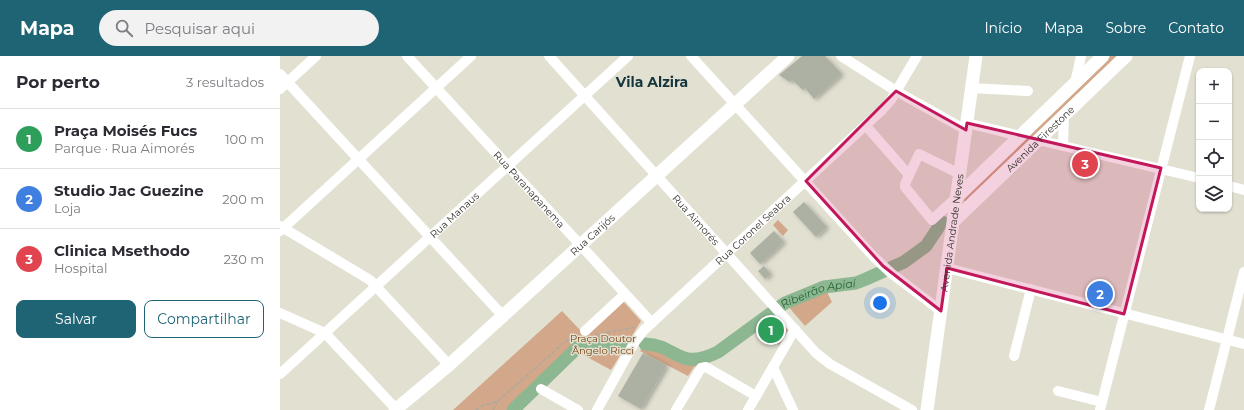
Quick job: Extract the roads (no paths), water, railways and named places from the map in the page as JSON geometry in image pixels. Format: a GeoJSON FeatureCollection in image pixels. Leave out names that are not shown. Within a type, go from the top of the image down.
{"type":"FeatureCollection","features":[{"type":"Feature","properties":{"kind":"main road","name":"Rua Carijós"},"geometry":{"type":"LineString","coordinates":[[395,410],[449,365],[788,56]]}},
{"type":"Feature","properties":{"kind":"main road","name":"Avenida Andrade Neves"},"geometry":{"type":"LineString","coordinates":[[926,410],[954,221],[976,56]]}},
{"type":"Feature","properties":{"kind":"main road","name":"Avenida Firestone"},"geometry":{"type":"LineString","coordinates":[[957,197],[1103,56]]}},
{"type":"Feature","properties":{"kind":"main road","name":"Avenida Firestone"},"geometry":{"type":"LineString","coordinates":[[954,221],[1126,56]]}},
{"type":"Feature","properties":{"kind":"street"},"geometry":{"type":"LineString","coordinates":[[280,89],[316,56]]}},
{"type":"Feature","properties":{"kind":"street","name":"Rua Paranapanema"},"geometry":{"type":"LineString","coordinates":[[407,56],[507,167],[625,294],[648,327]]}},
{"type":"Feature","properties":{"kind":"street"},"geometry":{"type":"LineString","coordinates":[[449,365],[376,285],[281,228],[360,160],[471,56]]}},
{"type":"Feature","properties":{"kind":"street","name":"Rua Aimorés"},"geometry":{"type":"LineString","coordinates":[[549,56],[816,353],[830,364],[912,410]]}},
{"type":"Feature","properties":{"kind":"street","name":"Rua Manaus"},"geometry":{"type":"LineString","coordinates":[[281,370],[325,333],[628,56]]}},
{"type":"Feature","properties":{"kind":"street"},"geometry":{"type":"LineString","coordinates":[[691,56],[883,266],[941,311]]}},
{"type":"Feature","properties":{"kind":"street"},"geometry":{"type":"LineString","coordinates":[[841,56],[896,91],[966,127],[1020,136]]}},
{"type":"Feature","properties":{"kind":"street","name":"Rua Coronel Seabra"},"geometry":{"type":"LineString","coordinates":[[597,410],[634,343],[648,327],[882,110],[896,91],[917,56]]}},
{"type":"Feature","properties":{"kind":"street"},"geometry":{"type":"LineString","coordinates":[[1075,83],[1081,56]]}},
{"type":"Feature","properties":{"kind":"street"},"geometry":{"type":"LineString","coordinates":[[1058,391],[1101,406],[1190,56]]}},
{"type":"Feature","properties":{"kind":"street"},"geometry":{"type":"LineString","coordinates":[[280,74],[503,316]]}},
{"type":"Feature","properties":{"kind":"street"},"geometry":{"type":"LineString","coordinates":[[971,88],[1028,91]]}},
{"type":"Feature","properties":{"kind":"street"},"geometry":{"type":"LineString","coordinates":[[1063,146],[1064,115]]}},
{"type":"Feature","properties":{"kind":"street"},"geometry":{"type":"LineString","coordinates":[[866,126],[909,175],[919,154],[960,174]]}},
{"type":"Feature","properties":{"kind":"street"},"geometry":{"type":"LineString","coordinates":[[1038,140],[1196,177]]}},
{"type":"Feature","properties":{"kind":"street","name":"Avenida Firestone"},"geometry":{"type":"LineString","coordinates":[[909,175],[904,187],[932,220],[957,197]]}},
{"type":"Feature","properties":{"kind":"street"},"geometry":{"type":"LineString","coordinates":[[1232,187],[1244,190]]}},
{"type":"Feature","properties":{"kind":"street"},"geometry":{"type":"LineString","coordinates":[[947,268],[1244,344]]}},
{"type":"Feature","properties":{"kind":"street"},"geometry":{"type":"LineString","coordinates":[[1209,410],[1244,272]]}},
{"type":"Feature","properties":{"kind":"street"},"geometry":{"type":"LineString","coordinates":[[1014,356],[1031,289]]}},
{"type":"Feature","properties":{"kind":"street"},"geometry":{"type":"LineString","coordinates":[[588,334],[625,294]]}},
{"type":"Feature","properties":{"kind":"street"},"geometry":{"type":"LineString","coordinates":[[280,313],[325,333],[395,410]]}},
{"type":"Feature","properties":{"kind":"street"},"geometry":{"type":"LineString","coordinates":[[748,410],[795,329]]}},
{"type":"Feature","properties":{"kind":"street"},"geometry":{"type":"LineString","coordinates":[[676,410],[701,368],[706,367],[756,396]]}},
{"type":"Feature","properties":{"kind":"street"},"geometry":{"type":"LineString","coordinates":[[773,367],[793,410]]}},
{"type":"Feature","properties":{"kind":"street"},"geometry":{"type":"LineString","coordinates":[[541,389],[578,410]]}},
{"type":"Feature","properties":{"kind":"waterway","name":"Ribeirão Apiaí"},"geometry":{"type":"LineString","coordinates":[[645,344],[665,348],[686,359],[704,357],[718,352],[785,303],[824,287],[856,283],[904,262],[926,246],[942,222]]}},
{"type":"Feature","properties":{"kind":"waterway","name":"Ribeirão Apiaí"},"geometry":{"type":"LineString","coordinates":[[513,410],[578,347],[587,345],[623,345]]}},
{"type":"Feature","properties":{"kind":"place","name":"Clinica Msethodo"},"geometry":{"type":"Point","coordinates":[1085,164]}},
{"type":"Feature","properties":{"kind":"place","name":"Studio Jac Guezine"},"geometry":{"type":"Point","coordinates":[1100,294]}},
{"type":"Feature","properties":{"kind":"place","name":"Praça Moisés Fucs"},"geometry":{"type":"Point","coordinates":[771,330]}},
{"type":"Feature","properties":{"kind":"district","name":"Vila Alzira"},"geometry":{"type":"Point","coordinates":[652,82]}},
{"type":"Feature","properties":{"kind":"park label","name":"Praça Doutor Ângelo Ricci"},"geometry":{"type":"Point","coordinates":[603,344]}}]}
